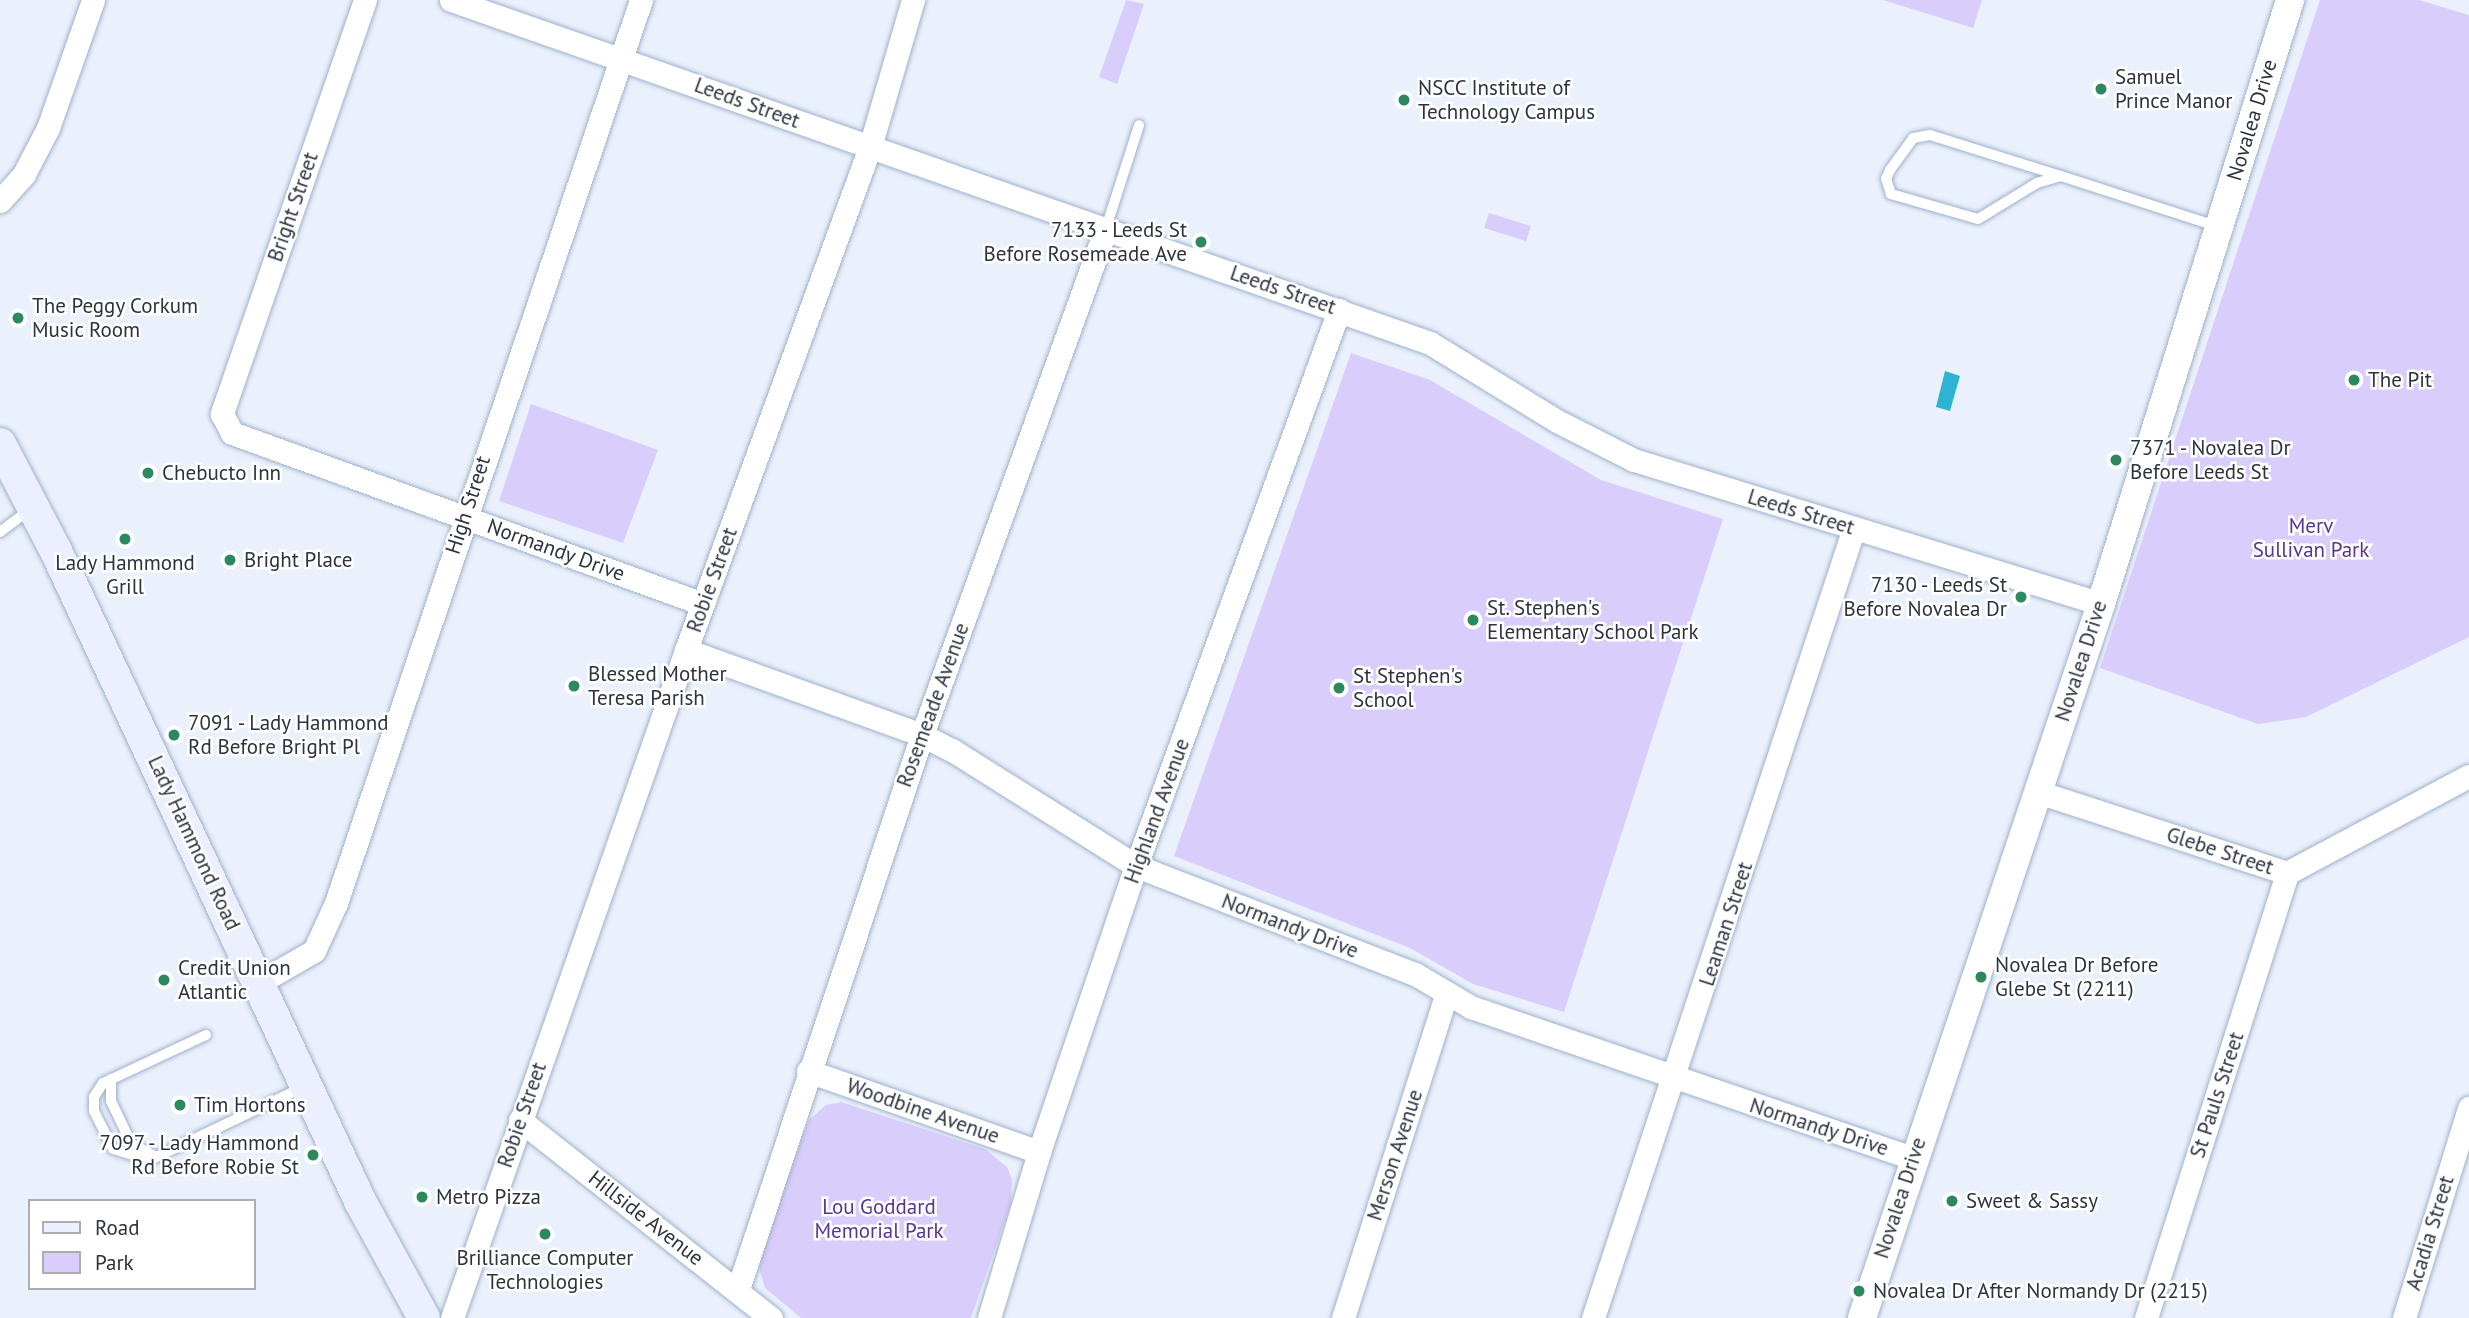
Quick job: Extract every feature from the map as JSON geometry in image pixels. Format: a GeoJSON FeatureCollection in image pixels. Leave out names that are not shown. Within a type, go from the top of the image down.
{"type":"FeatureCollection","features":[{"type":"Feature","properties":{"kind":"main road","name":"Lady Hammond Road"},"geometry":{"type":"LineString","coordinates":[[0,444],[260,982],[360,1201],[424,1318]]}},
{"type":"Feature","properties":{"kind":"street"},"geometry":{"type":"LineString","coordinates":[[0,201],[24,174],[48,128],[93,0]]}},
{"type":"Feature","properties":{"kind":"street","name":"Bright Street"},"geometry":{"type":"LineString","coordinates":[[222,414],[365,0]]}},
{"type":"Feature","properties":{"kind":"street","name":"Leeds Street"},"geometry":{"type":"LineString","coordinates":[[451,0],[1430,343],[1611,451],[2101,604]]}},
{"type":"Feature","properties":{"kind":"street","name":"High Street"},"geometry":{"type":"LineString","coordinates":[[260,982],[314,951],[336,903],[464,517],[641,0]]}},
{"type":"Feature","properties":{"kind":"street","name":"Robie Street"},"geometry":{"type":"LineString","coordinates":[[452,1318],[686,650],[870,147],[913,0]]}},
{"type":"Feature","properties":{"kind":"street","name":"Novalea Drive"},"geometry":{"type":"LineString","coordinates":[[1861,1318],[2101,604],[2290,0]]}},
{"type":"Feature","properties":{"kind":"street","name":"Rosemeade Avenue"},"geometry":{"type":"LineString","coordinates":[[738,1289],[808,1071],[922,735],[1106,228]]}},
{"type":"Feature","properties":{"kind":"street","name":"Highland Avenue"},"geometry":{"type":"LineString","coordinates":[[989,1318],[1039,1152],[1136,866],[1339,310]]}},
{"type":"Feature","properties":{"kind":"street","name":"Normandy Drive"},"geometry":{"type":"LineString","coordinates":[[222,414],[232,433],[703,604]]}},
{"type":"Feature","properties":{"kind":"street","name":"Leaman Street"},"geometry":{"type":"LineString","coordinates":[[1593,1318],[1675,1079],[1854,528]]}},
{"type":"Feature","properties":{"kind":"street","name":"Normandy Drive"},"geometry":{"type":"LineString","coordinates":[[686,650],[922,735],[952,750],[1136,866],[1415,974],[1471,1007],[1675,1079],[1913,1158]]}},
{"type":"Feature","properties":{"kind":"street","name":"Glebe Street"},"geometry":{"type":"LineString","coordinates":[[2038,792],[2287,873],[2469,776]]}},
{"type":"Feature","properties":{"kind":"street","name":"St Pauls Street"},"geometry":{"type":"LineString","coordinates":[[2146,1318],[2287,873]]}},
{"type":"Feature","properties":{"kind":"street","name":"Merson Avenue"},"geometry":{"type":"LineString","coordinates":[[1343,1318],[1447,993]]}},
{"type":"Feature","properties":{"kind":"street","name":"Woodbine Avenue"},"geometry":{"type":"LineString","coordinates":[[808,1071],[1039,1152]]}},
{"type":"Feature","properties":{"kind":"street","name":"Acadia Street"},"geometry":{"type":"LineString","coordinates":[[2404,1318],[2469,1108]]}},
{"type":"Feature","properties":{"kind":"street","name":"Hillside Avenue"},"geometry":{"type":"LineString","coordinates":[[520,1120],[738,1289],[771,1318]]}},
{"type":"Feature","properties":{"kind":"lane","name":"Rosemeade Avenue"},"geometry":{"type":"LineString","coordinates":[[1106,228],[1139,125]]}},
{"type":"Feature","properties":{"kind":"lane"},"geometry":{"type":"LineString","coordinates":[[2061,176],[2037,183],[1978,219],[1891,194],[1886,179],[1913,138],[1930,135],[2061,176],[2219,227]]}},
{"type":"Feature","properties":{"kind":"lane"},"geometry":{"type":"LineString","coordinates":[[0,533],[33,508]]}},
{"type":"Feature","properties":{"kind":"lane"},"geometry":{"type":"LineString","coordinates":[[205,1035],[111,1079],[94,1097],[94,1111],[113,1149],[124,1156],[156,1157],[307,1085]]}},
{"type":"Feature","properties":{"kind":"lane"},"geometry":{"type":"LineString","coordinates":[[111,1079],[111,1101],[131,1143],[156,1157]]}},
{"type":"Feature","properties":{"kind":"green space"},"geometry":{"type":"Polygon","coordinates":[[[1126,0],[1144,4],[1117,84],[1099,77],[1126,0]]]}},
{"type":"Feature","properties":{"kind":"green space"},"geometry":{"type":"Polygon","coordinates":[[[1883,0],[1982,0],[1973,28],[1883,0]]]}},
{"type":"Feature","properties":{"kind":"green space","name":"Merv Sullivan Park"},"geometry":{"type":"Polygon","coordinates":[[[2320,0],[2419,0],[2469,15],[2469,637],[2306,717],[2258,724],[2100,668],[2320,0]]]}},
{"type":"Feature","properties":{"kind":"green space"},"geometry":{"type":"Polygon","coordinates":[[[1489,213],[1531,226],[1526,241],[1484,228],[1489,213]]]}},
{"type":"Feature","properties":{"kind":"green space","name":"St. Stephen's Elementary School Park"},"geometry":{"type":"Polygon","coordinates":[[[1351,353],[1430,380],[1601,480],[1723,519],[1564,1012],[1473,984],[1410,948],[1174,856],[1351,353]]]}},
{"type":"Feature","properties":{"kind":"green space"},"geometry":{"type":"Polygon","coordinates":[[[531,404],[658,450],[623,543],[499,501],[531,404]]]}},
{"type":"Feature","properties":{"kind":"green space","name":"Lou Goddard Memorial Park"},"geometry":{"type":"Polygon","coordinates":[[[841,1102],[985,1149],[1007,1167],[1012,1179],[1011,1203],[971,1318],[801,1318],[765,1288],[759,1267],[763,1249],[803,1134],[810,1119],[826,1105],[841,1102]]]}},
{"type":"Feature","properties":{"kind":"water"},"geometry":{"type":"Polygon","coordinates":[[[1945,371],[1960,376],[1950,411],[1936,407],[1945,371]]]}},
{"type":"Feature","properties":{"kind":"place","name":"Samuel Prince Manor"},"geometry":{"type":"Point","coordinates":[2101,89]}},
{"type":"Feature","properties":{"kind":"place","name":"NSCC Institute of Technology Campus"},"geometry":{"type":"Point","coordinates":[1404,100]}},
{"type":"Feature","properties":{"kind":"place","name":"7133 - Leeds St Before Rosemeade Ave"},"geometry":{"type":"Point","coordinates":[1201,242]}},
{"type":"Feature","properties":{"kind":"place","name":"The Peggy Corkum Music Room"},"geometry":{"type":"Point","coordinates":[18,318]}},
{"type":"Feature","properties":{"kind":"place","name":"The Pit"},"geometry":{"type":"Point","coordinates":[2354,380]}},
{"type":"Feature","properties":{"kind":"place","name":"7371 - Novalea Dr Before Leeds St"},"geometry":{"type":"Point","coordinates":[2116,460]}},
{"type":"Feature","properties":{"kind":"place","name":"Chebucto Inn"},"geometry":{"type":"Point","coordinates":[148,473]}},
{"type":"Feature","properties":{"kind":"place","name":"Lady Hammond Grill"},"geometry":{"type":"Point","coordinates":[125,539]}},
{"type":"Feature","properties":{"kind":"place","name":"Bright Place"},"geometry":{"type":"Point","coordinates":[230,560]}},
{"type":"Feature","properties":{"kind":"place","name":"7130 - Leeds St Before Novalea Dr"},"geometry":{"type":"Point","coordinates":[2021,597]}},
{"type":"Feature","properties":{"kind":"place","name":"St. Stephen's Elementary School Park"},"geometry":{"type":"Point","coordinates":[1473,620]}},
{"type":"Feature","properties":{"kind":"place","name":"Blessed Mother Teresa Parish"},"geometry":{"type":"Point","coordinates":[574,686]}},
{"type":"Feature","properties":{"kind":"place","name":"St Stephen's School"},"geometry":{"type":"Point","coordinates":[1339,688]}},
{"type":"Feature","properties":{"kind":"place","name":"7091 - Lady Hammond Rd Before Bright Pl"},"geometry":{"type":"Point","coordinates":[174,735]}},
{"type":"Feature","properties":{"kind":"place","name":"Novalea Dr Before Glebe St (2211)"},"geometry":{"type":"Point","coordinates":[1981,977]}},
{"type":"Feature","properties":{"kind":"place","name":"Credit Union Atlantic"},"geometry":{"type":"Point","coordinates":[164,980]}},
{"type":"Feature","properties":{"kind":"place","name":"Tim Hortons"},"geometry":{"type":"Point","coordinates":[180,1105]}},
{"type":"Feature","properties":{"kind":"place","name":"7097 - Lady Hammond Rd Before Robie St"},"geometry":{"type":"Point","coordinates":[313,1155]}},
{"type":"Feature","properties":{"kind":"place","name":"Metro Pizza"},"geometry":{"type":"Point","coordinates":[422,1197]}},
{"type":"Feature","properties":{"kind":"place","name":"Sweet & Sassy"},"geometry":{"type":"Point","coordinates":[1952,1201]}},
{"type":"Feature","properties":{"kind":"place","name":"Brilliance Computer Technologies"},"geometry":{"type":"Point","coordinates":[545,1234]}},
{"type":"Feature","properties":{"kind":"place","name":"Novalea Dr After Normandy Dr (2215)"},"geometry":{"type":"Point","coordinates":[1859,1291]}}]}
